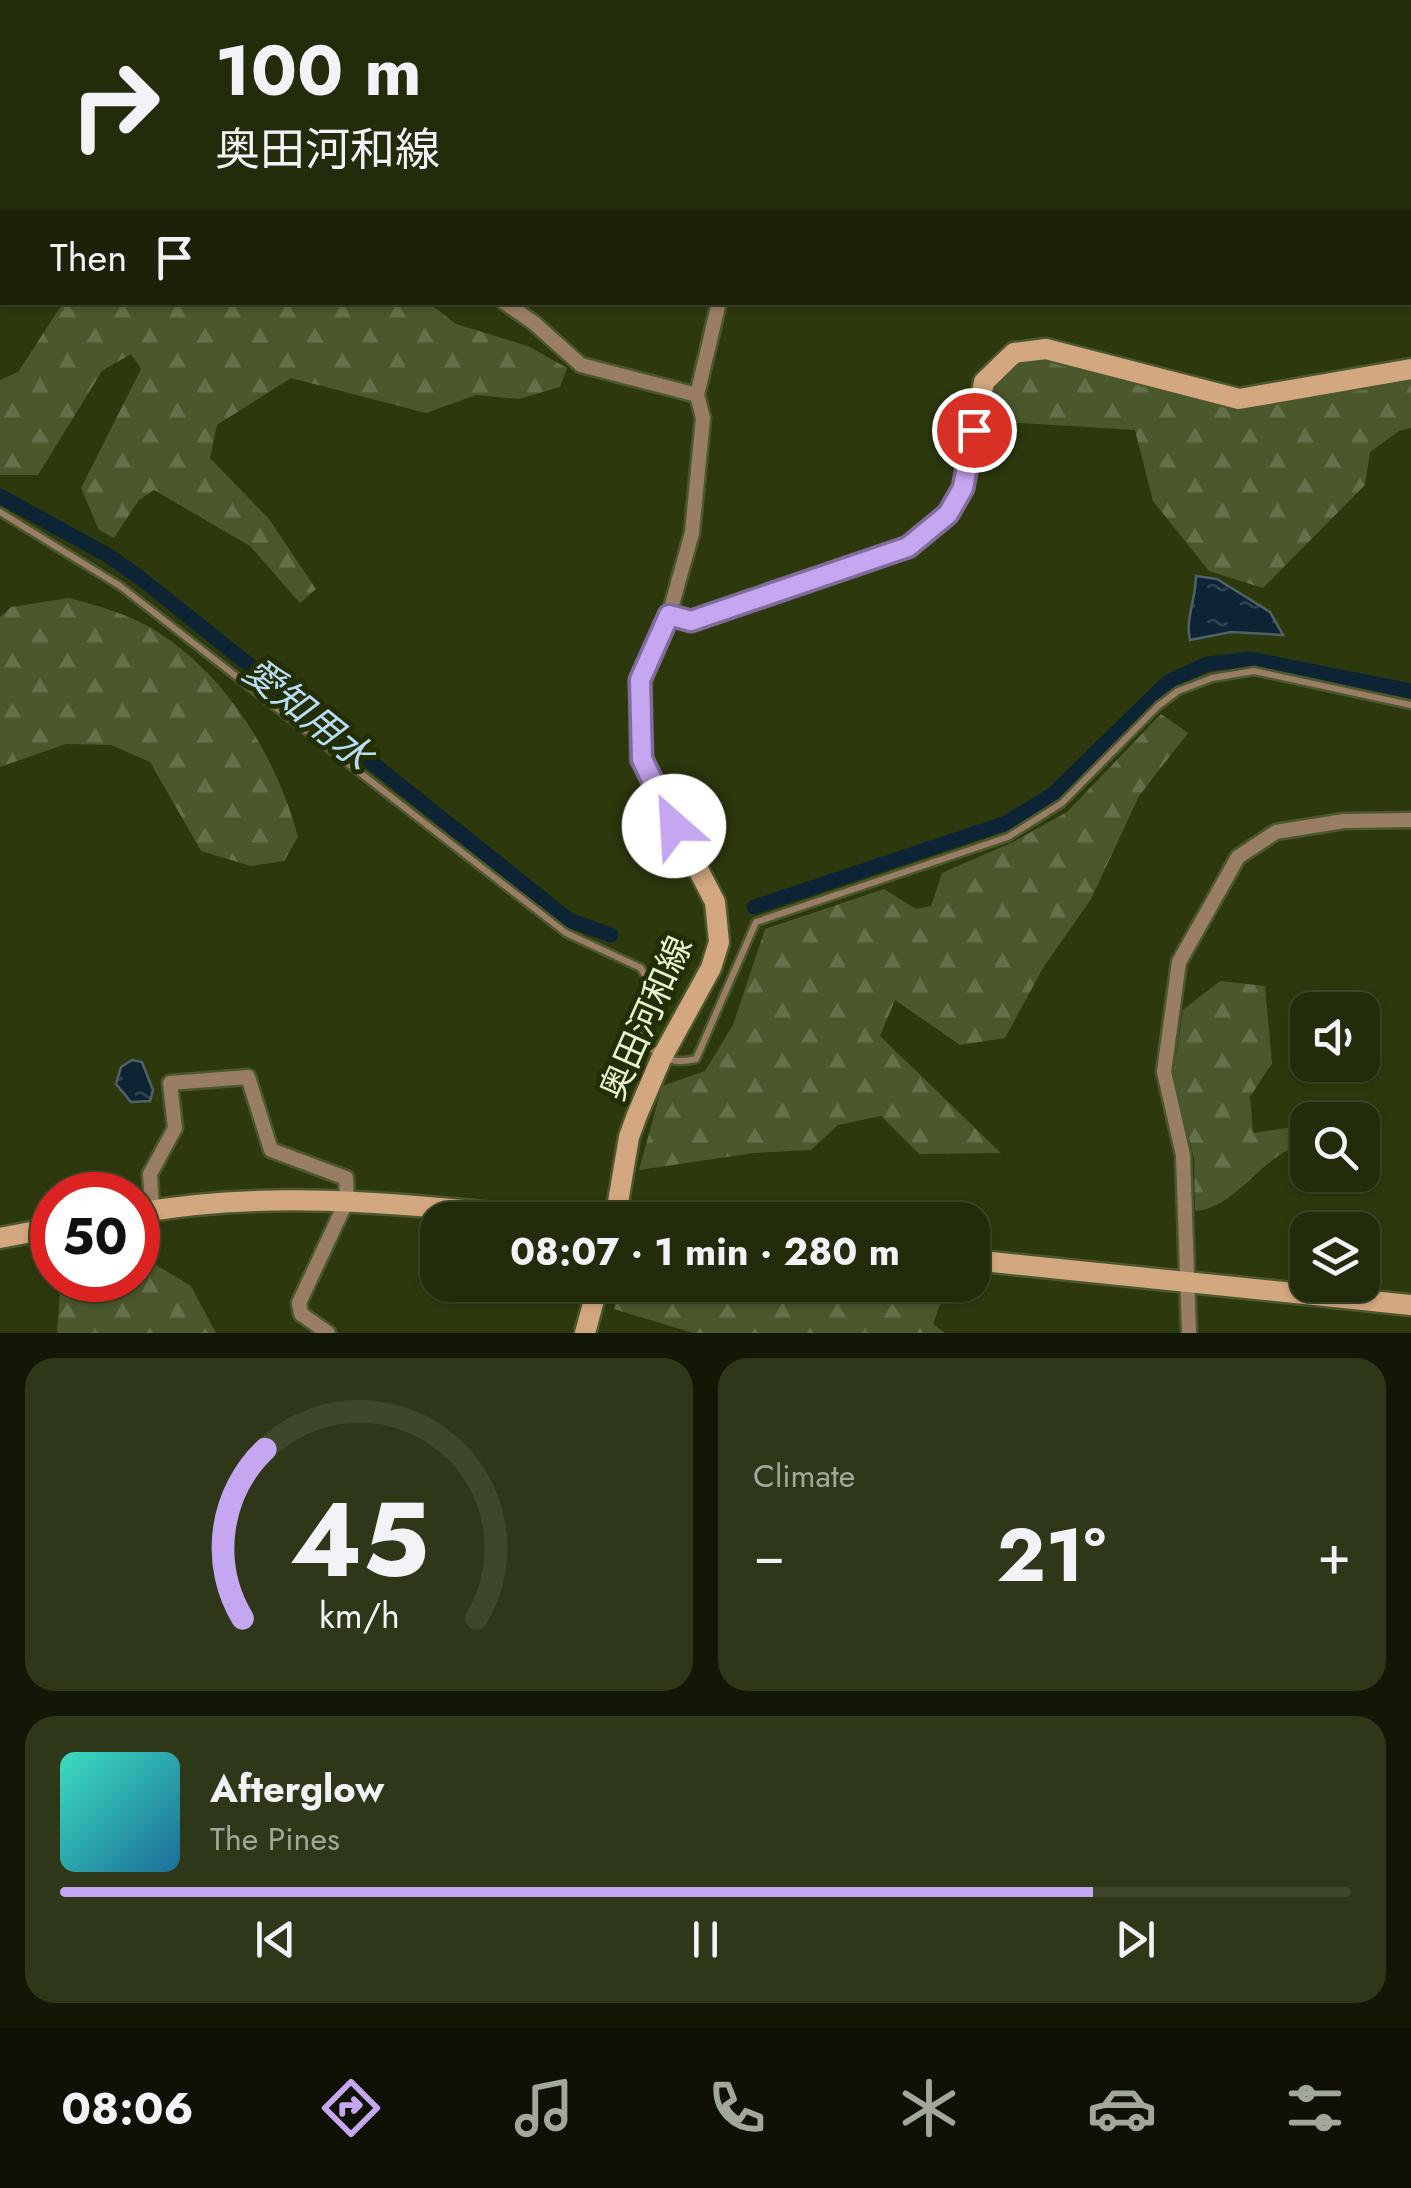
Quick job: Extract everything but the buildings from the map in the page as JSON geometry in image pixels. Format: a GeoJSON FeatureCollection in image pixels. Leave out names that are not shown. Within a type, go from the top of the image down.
{"type":"FeatureCollection","features":[{"type":"Feature","properties":{"kind":"main road"},"geometry":{"type":"LineString","coordinates":[[669,615],[691,621],[908,547],[948,514],[963,488],[984,382],[1014,353],[1046,348],[1239,399],[1411,368]]}},
{"type":"Feature","properties":{"kind":"main road","name":"奥田河和線"},"geometry":{"type":"LineString","coordinates":[[618,1202],[629,1137],[661,1058],[711,968],[719,942],[715,902],[642,759],[640,680],[669,615]]}},
{"type":"Feature","properties":{"kind":"main road"},"geometry":{"type":"LineString","coordinates":[[160,1210],[241,1201],[347,1200],[420,1207]]}},
{"type":"Feature","properties":{"kind":"main road"},"geometry":{"type":"LineString","coordinates":[[0,1238],[30,1232]]}},
{"type":"Feature","properties":{"kind":"main road"},"geometry":{"type":"LineString","coordinates":[[990,1262],[1411,1305]]}},
{"type":"Feature","properties":{"kind":"main road"},"geometry":{"type":"LineString","coordinates":[[585,1333],[593,1302]]}},
{"type":"Feature","properties":{"kind":"street"},"geometry":{"type":"LineString","coordinates":[[508,305],[581,365],[698,394]]}},
{"type":"Feature","properties":{"kind":"street"},"geometry":{"type":"LineString","coordinates":[[669,615],[692,533],[704,418],[698,394],[719,305]]}},
{"type":"Feature","properties":{"kind":"street"},"geometry":{"type":"LineString","coordinates":[[1188,1333],[1183,1154],[1164,1072],[1180,962],[1238,857],[1276,832],[1344,821],[1411,820]]}},
{"type":"Feature","properties":{"kind":"street"},"geometry":{"type":"LineString","coordinates":[[151,1172],[174,1128],[170,1083],[248,1077],[271,1150],[346,1178],[347,1200],[300,1303],[301,1314],[328,1333]]}},
{"type":"Feature","properties":{"kind":"lane"},"geometry":{"type":"LineString","coordinates":[[0,512],[120,586],[566,933],[641,968],[655,994],[642,1038],[661,1058],[674,1064],[696,1059],[756,922],[1008,837],[1062,803],[1158,706],[1178,691],[1212,678],[1254,671],[1411,705]]}},
{"type":"Feature","properties":{"kind":"green space"},"geometry":{"type":"Polygon","coordinates":[[[62,305],[432,305],[456,324],[528,346],[567,368],[560,387],[519,399],[476,395],[426,413],[291,378],[217,425],[210,458],[269,519],[316,589],[300,603],[250,546],[154,490],[139,500],[114,538],[99,530],[81,488],[141,369],[131,354],[102,371],[38,475],[0,475],[0,380],[18,372],[62,305]]]}},
{"type":"Feature","properties":{"kind":"green space"},"geometry":{"type":"Polygon","coordinates":[[[1050,357],[1236,407],[1411,374],[1411,428],[1399,431],[1370,452],[1365,485],[1263,588],[1209,571],[1153,501],[1135,430],[1003,422],[989,392],[1013,365],[1050,357]]]}},
{"type":"Feature","properties":{"kind":"green space"},"geometry":{"type":"Polygon","coordinates":[[[69,598],[125,615],[156,631],[182,649],[227,695],[263,749],[289,807],[298,837],[284,861],[251,866],[201,851],[150,762],[111,745],[66,744],[0,767],[0,617],[11,607],[69,598]]]}},
{"type":"Feature","properties":{"kind":"green space"},"geometry":{"type":"Polygon","coordinates":[[[1161,714],[1188,733],[1139,796],[1091,899],[1043,968],[1005,1038],[960,1045],[895,1000],[880,1036],[1001,1153],[919,1154],[881,1116],[838,1125],[811,1150],[754,1153],[639,1170],[662,1086],[705,1071],[733,1025],[765,929],[884,889],[916,909],[931,906],[942,873],[1013,842],[1067,812],[1161,714]]]}},
{"type":"Feature","properties":{"kind":"green space"},"geometry":{"type":"Polygon","coordinates":[[[1220,981],[1265,986],[1272,1063],[1250,1097],[1253,1133],[1290,1128],[1290,1150],[1225,1200],[1195,1211],[1194,1158],[1173,1075],[1183,1010],[1220,981]]]}},
{"type":"Feature","properties":{"kind":"green space"},"geometry":{"type":"Polygon","coordinates":[[[160,1267],[191,1286],[216,1333],[57,1333],[59,1302],[160,1302],[160,1267]]]}},
{"type":"Feature","properties":{"kind":"green space"},"geometry":{"type":"Polygon","coordinates":[[[615,1302],[941,1302],[933,1324],[945,1333],[693,1333],[614,1309],[615,1302]]]}},
{"type":"Feature","properties":{"kind":"water"},"geometry":{"type":"Polygon","coordinates":[[[1196,576],[1217,579],[1270,612],[1283,635],[1231,632],[1190,640],[1196,576]]]}},
{"type":"Feature","properties":{"kind":"water"},"geometry":{"type":"Polygon","coordinates":[[[132,1060],[142,1062],[153,1090],[150,1101],[131,1102],[116,1084],[121,1067],[132,1060]]]}},
{"type":"Feature","properties":{"kind":"waterway","name":"愛知用水"},"geometry":{"type":"LineString","coordinates":[[0,496],[109,556],[139,577],[569,920],[611,935]]}},
{"type":"Feature","properties":{"kind":"waterway","name":"愛知用水"},"geometry":{"type":"LineString","coordinates":[[754,907],[1006,823],[1052,795],[1168,682],[1207,664],[1251,659],[1411,691]]}},
{"type":"Feature","properties":{"kind":"route"},"geometry":{"type":"LineString","coordinates":[[674,826],[642,759],[640,680],[669,615],[691,621],[908,547],[948,514],[963,488],[974,430]]}}]}
